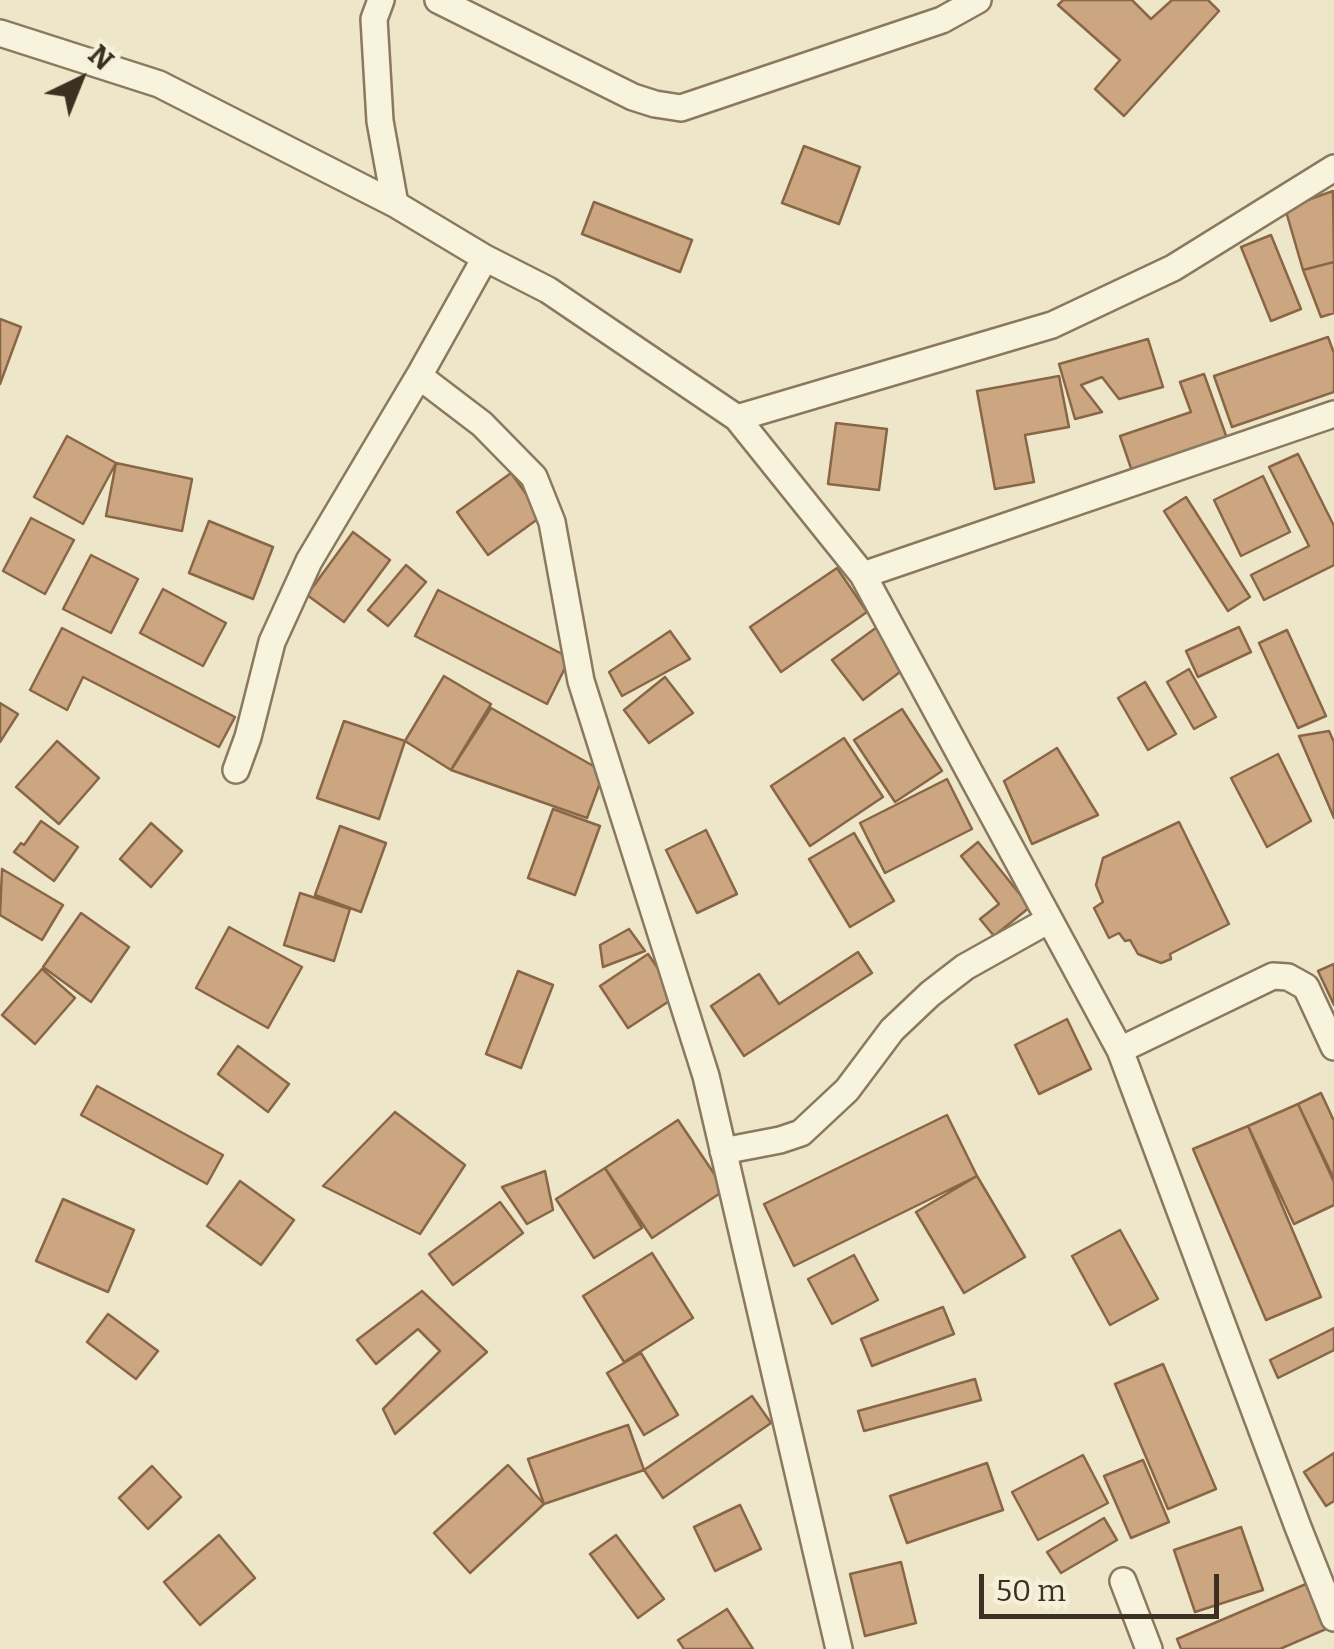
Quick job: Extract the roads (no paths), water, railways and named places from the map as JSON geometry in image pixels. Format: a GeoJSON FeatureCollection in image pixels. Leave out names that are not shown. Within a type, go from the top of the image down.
{"type":"FeatureCollection","features":[{"type":"Feature","properties":{"kind":"street"},"geometry":{"type":"LineString","coordinates":[[381,0],[374,19],[380,121],[395,204]]}},
{"type":"Feature","properties":{"kind":"street"},"geometry":{"type":"LineString","coordinates":[[438,0],[633,97],[681,108],[942,20],[978,0]]}},
{"type":"Feature","properties":{"kind":"street"},"geometry":{"type":"LineString","coordinates":[[0,33],[159,84],[395,204],[548,290],[737,418],[862,574],[1120,1050],[1334,1618]]}},
{"type":"Feature","properties":{"kind":"street"},"geometry":{"type":"LineString","coordinates":[[737,418],[1052,325],[1173,268],[1334,168]]}},
{"type":"Feature","properties":{"kind":"street"},"geometry":{"type":"LineString","coordinates":[[236,770],[272,642],[309,561],[485,258]]}},
{"type":"Feature","properties":{"kind":"street"},"geometry":{"type":"LineString","coordinates":[[419,376],[482,424],[534,478],[552,522],[581,682],[706,1076],[840,1649]]}},
{"type":"Feature","properties":{"kind":"street"},"geometry":{"type":"LineString","coordinates":[[862,574],[1334,414]]}},
{"type":"Feature","properties":{"kind":"street"},"geometry":{"type":"LineString","coordinates":[[723,1151],[801,1133],[847,1090],[892,1030],[930,994],[964,967],[1049,920]]}},
{"type":"Feature","properties":{"kind":"street"},"geometry":{"type":"LineString","coordinates":[[1120,1050],[1273,976],[1288,976],[1306,987],[1334,1047]]}},
{"type":"Feature","properties":{"kind":"street"},"geometry":{"type":"LineString","coordinates":[[1124,1582],[1149,1649]]}}]}
